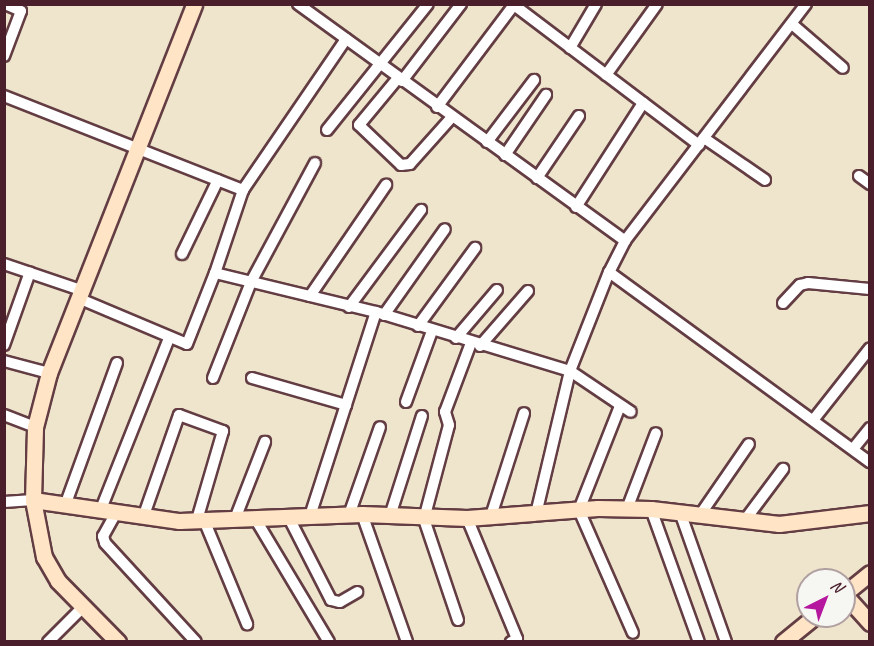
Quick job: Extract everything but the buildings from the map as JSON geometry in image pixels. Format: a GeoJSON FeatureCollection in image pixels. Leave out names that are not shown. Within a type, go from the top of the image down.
{"type":"FeatureCollection","features":[{"type":"Feature","properties":{"kind":"street"},"geometry":{"type":"LineString","coordinates":[[4,56],[21,11],[5,4]]}},
{"type":"Feature","properties":{"kind":"street"},"geometry":{"type":"LineString","coordinates":[[118,642],[58,581],[44,557],[33,500],[35,427],[49,373],[194,4]]}},
{"type":"Feature","properties":{"kind":"street"},"geometry":{"type":"LineString","coordinates":[[298,4],[437,107],[626,241]]}},
{"type":"Feature","properties":{"kind":"street"},"geometry":{"type":"LineString","coordinates":[[327,130],[428,4]]}},
{"type":"Feature","properties":{"kind":"street"},"geometry":{"type":"LineString","coordinates":[[452,117],[410,164],[401,165],[359,125],[400,79],[460,4]]}},
{"type":"Feature","properties":{"kind":"street"},"geometry":{"type":"LineString","coordinates":[[570,48],[596,4]]}},
{"type":"Feature","properties":{"kind":"street"},"geometry":{"type":"LineString","coordinates":[[606,75],[657,4]]}},
{"type":"Feature","properties":{"kind":"street"},"geometry":{"type":"LineString","coordinates":[[536,514],[570,371],[609,272],[626,241],[806,4]]}},
{"type":"Feature","properties":{"kind":"street"},"geometry":{"type":"LineString","coordinates":[[437,107],[518,6],[643,102],[702,142],[765,180]]}},
{"type":"Feature","properties":{"kind":"street"},"geometry":{"type":"LineString","coordinates":[[792,24],[843,68]]}},
{"type":"Feature","properties":{"kind":"street"},"geometry":{"type":"LineString","coordinates":[[4,264],[30,272],[169,338],[187,344],[215,273],[243,190],[346,39]]}},
{"type":"Feature","properties":{"kind":"street"},"geometry":{"type":"LineString","coordinates":[[487,142],[534,80]]}},
{"type":"Feature","properties":{"kind":"street"},"geometry":{"type":"LineString","coordinates":[[505,155],[546,95]]}},
{"type":"Feature","properties":{"kind":"street"},"geometry":{"type":"LineString","coordinates":[[4,96],[243,190]]}},
{"type":"Feature","properties":{"kind":"street"},"geometry":{"type":"LineString","coordinates":[[576,207],[643,102]]}},
{"type":"Feature","properties":{"kind":"street"},"geometry":{"type":"LineString","coordinates":[[537,178],[579,116]]}},
{"type":"Feature","properties":{"kind":"street"},"geometry":{"type":"LineString","coordinates":[[213,378],[252,282],[315,163]]}},
{"type":"Feature","properties":{"kind":"street"},"geometry":{"type":"LineString","coordinates":[[859,176],[870,184]]}},
{"type":"Feature","properties":{"kind":"street"},"geometry":{"type":"LineString","coordinates":[[182,254],[218,180]]}},
{"type":"Feature","properties":{"kind":"street"},"geometry":{"type":"LineString","coordinates":[[310,296],[386,185]]}},
{"type":"Feature","properties":{"kind":"street"},"geometry":{"type":"LineString","coordinates":[[349,307],[421,210]]}},
{"type":"Feature","properties":{"kind":"street"},"geometry":{"type":"LineString","coordinates":[[310,516],[346,405],[380,313],[445,229]]}},
{"type":"Feature","properties":{"kind":"street"},"geometry":{"type":"LineString","coordinates":[[418,326],[475,248]]}},
{"type":"Feature","properties":{"kind":"street"},"geometry":{"type":"LineString","coordinates":[[4,345],[30,272]]}},
{"type":"Feature","properties":{"kind":"street"},"geometry":{"type":"LineString","coordinates":[[609,272],[814,419],[870,462]]}},
{"type":"Feature","properties":{"kind":"street"},"geometry":{"type":"LineString","coordinates":[[215,273],[380,313],[432,331],[570,371],[631,412]]}},
{"type":"Feature","properties":{"kind":"street"},"geometry":{"type":"LineString","coordinates":[[783,303],[800,285],[808,283],[870,289]]}},
{"type":"Feature","properties":{"kind":"street"},"geometry":{"type":"LineString","coordinates":[[456,338],[497,290]]}},
{"type":"Feature","properties":{"kind":"street"},"geometry":{"type":"LineString","coordinates":[[458,620],[424,519],[449,425],[445,412],[476,344],[528,291]]}},
{"type":"Feature","properties":{"kind":"street"},"geometry":{"type":"LineString","coordinates":[[406,402],[432,331]]}},
{"type":"Feature","properties":{"kind":"street"},"geometry":{"type":"LineString","coordinates":[[169,338],[109,510],[103,536],[105,543],[196,642]]}},
{"type":"Feature","properties":{"kind":"street"},"geometry":{"type":"LineString","coordinates":[[814,419],[870,348]]}},
{"type":"Feature","properties":{"kind":"street"},"geometry":{"type":"LineString","coordinates":[[4,361],[49,373]]}},
{"type":"Feature","properties":{"kind":"street"},"geometry":{"type":"LineString","coordinates":[[66,503],[117,363]]}},
{"type":"Feature","properties":{"kind":"street"},"geometry":{"type":"LineString","coordinates":[[252,378],[346,405]]}},
{"type":"Feature","properties":{"kind":"street"},"geometry":{"type":"LineString","coordinates":[[620,406],[579,510],[633,633]]}},
{"type":"Feature","properties":{"kind":"street"},"geometry":{"type":"LineString","coordinates":[[491,516],[524,412]]}},
{"type":"Feature","properties":{"kind":"street"},"geometry":{"type":"LineString","coordinates":[[4,415],[35,427]]}},
{"type":"Feature","properties":{"kind":"street"},"geometry":{"type":"LineString","coordinates":[[144,515],[179,415],[223,431],[201,520],[247,624]]}},
{"type":"Feature","properties":{"kind":"street"},"geometry":{"type":"LineString","coordinates":[[390,516],[422,416]]}},
{"type":"Feature","properties":{"kind":"street"},"geometry":{"type":"LineString","coordinates":[[380,427],[356,515],[407,642]]}},
{"type":"Feature","properties":{"kind":"street"},"geometry":{"type":"LineString","coordinates":[[853,449],[870,428]]}},
{"type":"Feature","properties":{"kind":"street"},"geometry":{"type":"LineString","coordinates":[[627,509],[656,433]]}},
{"type":"Feature","properties":{"kind":"street"},"geometry":{"type":"LineString","coordinates":[[235,519],[265,442]]}},
{"type":"Feature","properties":{"kind":"street"},"geometry":{"type":"LineString","coordinates":[[700,515],[749,444]]}},
{"type":"Feature","properties":{"kind":"street"},"geometry":{"type":"LineString","coordinates":[[745,520],[783,469]]}},
{"type":"Feature","properties":{"kind":"street"},"geometry":{"type":"LineString","coordinates":[[4,502],[33,500],[66,503],[144,515],[201,520],[356,515],[424,519],[467,518],[579,510],[651,509],[779,524],[870,513]]}},
{"type":"Feature","properties":{"kind":"street"},"geometry":{"type":"LineString","coordinates":[[651,509],[699,642]]}},
{"type":"Feature","properties":{"kind":"street"},"geometry":{"type":"LineString","coordinates":[[680,512],[726,642]]}},
{"type":"Feature","properties":{"kind":"street"},"geometry":{"type":"LineString","coordinates":[[289,518],[331,600],[340,602],[357,592]]}},
{"type":"Feature","properties":{"kind":"street"},"geometry":{"type":"LineString","coordinates":[[467,518],[517,639],[511,642]]}},
{"type":"Feature","properties":{"kind":"street"},"geometry":{"type":"LineString","coordinates":[[256,520],[329,642]]}},
{"type":"Feature","properties":{"kind":"street"},"geometry":{"type":"LineString","coordinates":[[856,584],[870,573]]}},
{"type":"Feature","properties":{"kind":"street"},"geometry":{"type":"LineString","coordinates":[[48,642],[83,607]]}},
{"type":"Feature","properties":{"kind":"street"},"geometry":{"type":"LineString","coordinates":[[856,607],[870,623]]}},
{"type":"Feature","properties":{"kind":"street"},"geometry":{"type":"LineString","coordinates":[[783,642],[800,628]]}}]}
